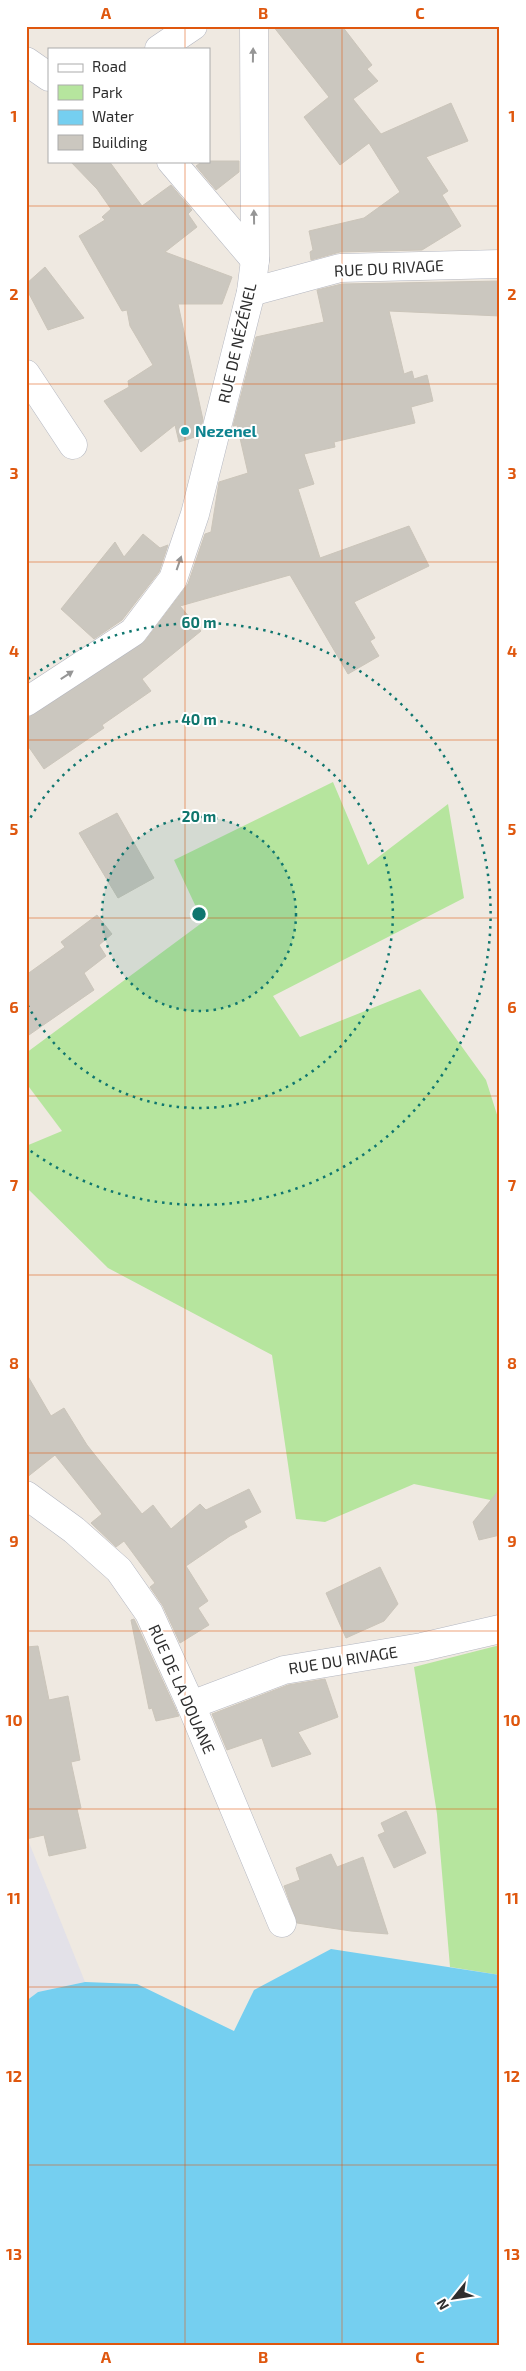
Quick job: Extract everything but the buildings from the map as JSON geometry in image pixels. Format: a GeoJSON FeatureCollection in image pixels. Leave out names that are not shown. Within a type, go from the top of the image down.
{"type":"FeatureCollection","features":[{"type":"Feature","properties":{"kind":"street"},"geometry":{"type":"LineString","coordinates":[[160,48],[193,26]]}},
{"type":"Feature","properties":{"kind":"street","name":"RUE DE NÉZÉNEL"},"geometry":{"type":"LineString","coordinates":[[26,702],[133,632],[173,579],[195,514],[251,292],[255,260],[254,26]]}},
{"type":"Feature","properties":{"kind":"street"},"geometry":{"type":"LineString","coordinates":[[26,61],[48,76]]}},
{"type":"Feature","properties":{"kind":"street"},"geometry":{"type":"LineString","coordinates":[[172,162],[255,260]]}},
{"type":"Feature","properties":{"kind":"street","name":"RUE DU RIVAGE"},"geometry":{"type":"LineString","coordinates":[[251,292],[340,268],[500,264]]}},
{"type":"Feature","properties":{"kind":"street"},"geometry":{"type":"LineString","coordinates":[[26,374],[73,445]]}},
{"type":"Feature","properties":{"kind":"street","name":"RUE DE LA DOUANE"},"geometry":{"type":"LineString","coordinates":[[26,1495],[74,1530],[119,1570],[149,1613],[191,1705],[282,1923]]}},
{"type":"Feature","properties":{"kind":"street","name":"RUE DU RIVAGE"},"geometry":{"type":"LineString","coordinates":[[191,1705],[284,1670],[422,1647],[500,1629]]}},
{"type":"Feature","properties":{"kind":"shaded area"},"geometry":{"type":"Polygon","coordinates":[[[26,1835],[85,1982],[38,1992],[26,2001],[26,1835]]]}},
{"type":"Feature","properties":{"kind":"green space"},"geometry":{"type":"Polygon","coordinates":[[[333,782],[368,865],[448,804],[464,898],[273,996],[300,1037],[420,989],[486,1080],[500,1124],[500,1502],[414,1484],[325,1522],[296,1519],[272,1355],[108,1268],[26,1187],[26,1146],[62,1131],[26,1083],[26,1053],[203,922],[174,860],[333,782]]]}},
{"type":"Feature","properties":{"kind":"green space"},"geometry":{"type":"Polygon","coordinates":[[[500,1645],[500,1975],[450,1967],[437,1814],[414,1667],[500,1645]]]}},
{"type":"Feature","properties":{"kind":"water"},"geometry":{"type":"Polygon","coordinates":[[[331,1949],[500,1975],[500,2345],[26,2345],[26,2001],[38,1992],[85,1982],[137,1984],[234,2031],[254,1990],[331,1949]]]}},
{"type":"Feature","properties":{"kind":"place","name":"Nezenel"},"geometry":{"type":"Point","coordinates":[185,431]}}]}
